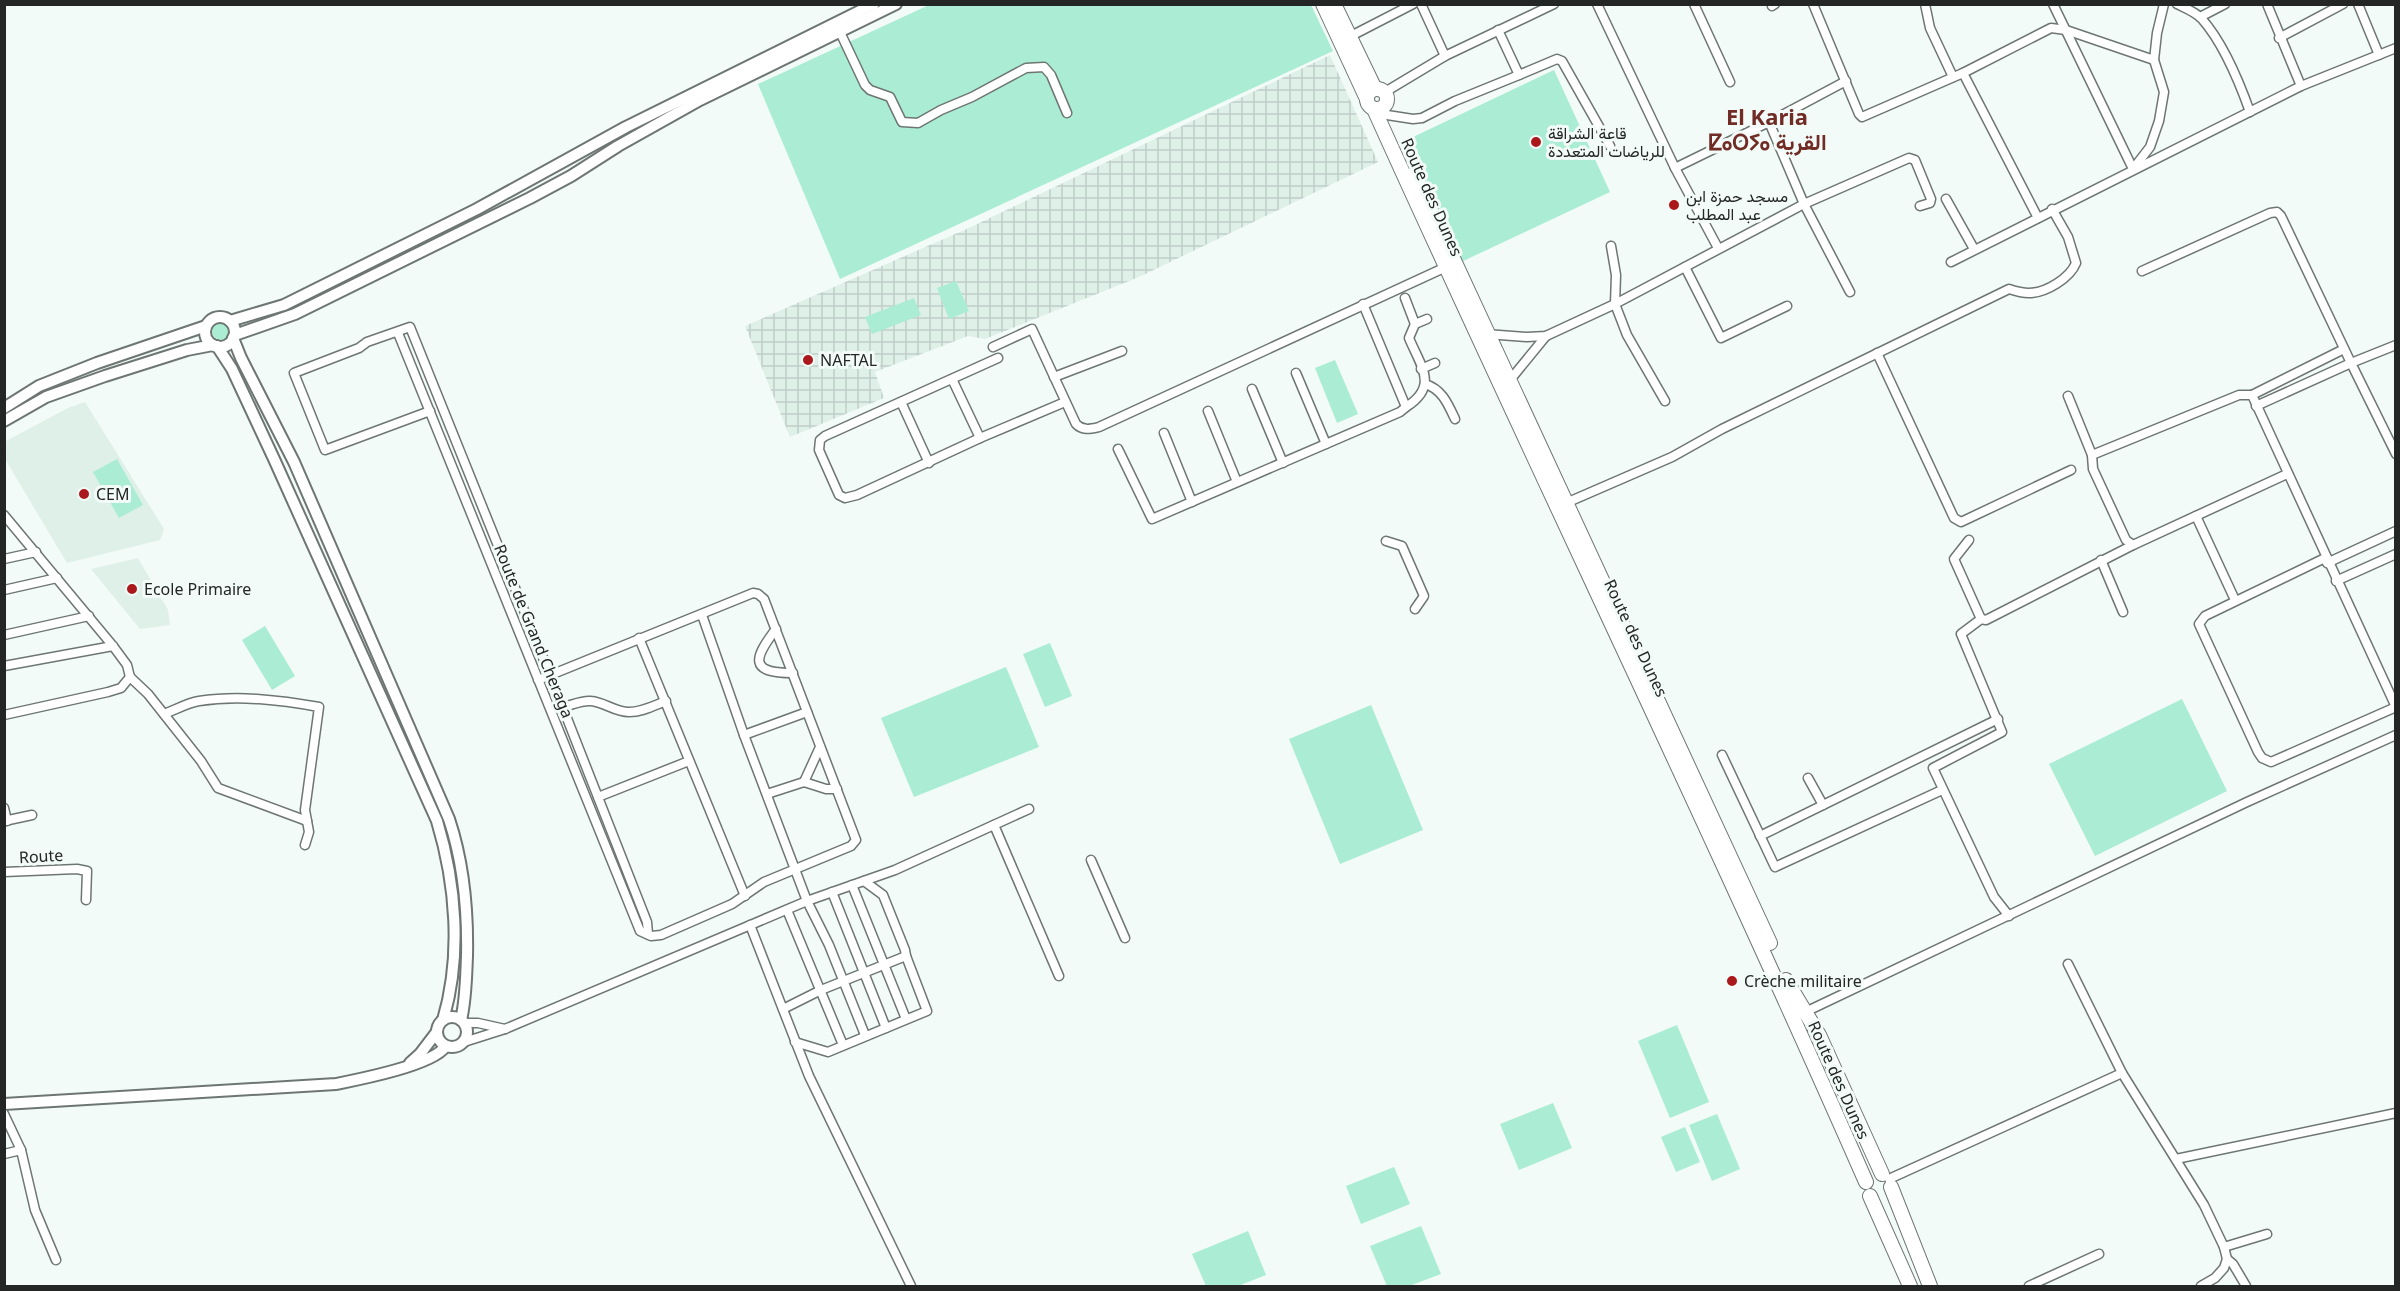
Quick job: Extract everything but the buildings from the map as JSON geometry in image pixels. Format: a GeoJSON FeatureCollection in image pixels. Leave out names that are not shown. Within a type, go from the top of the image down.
{"type":"FeatureCollection","features":[{"type":"Feature","properties":{"kind":"main road","name":"Route des Dunes"},"geometry":{"type":"LineString","coordinates":[[1323,4],[1379,102],[1446,267],[1510,380],[1659,701],[1787,984],[1868,1189],[1910,1287]]}},
{"type":"Feature","properties":{"kind":"main road","name":"Route des Dunes"},"geometry":{"type":"LineString","coordinates":[[1334,4],[1483,334],[1798,1015],[1819,1035],[1887,1180],[1930,1287]]}},
{"type":"Feature","properties":{"kind":"main road"},"geometry":{"type":"LineString","coordinates":[[1870,1176],[1887,1180],[1888,1193],[1883,1197],[1868,1189],[1870,1176]]}},
{"type":"Feature","properties":{"kind":"street"},"geometry":{"type":"LineString","coordinates":[[230,321],[285,305],[477,209],[615,133],[874,4]]}},
{"type":"Feature","properties":{"kind":"street"},"geometry":{"type":"LineString","coordinates":[[4,421],[46,397],[187,350],[227,345],[234,337],[295,314],[530,198],[700,100],[896,4]]}},
{"type":"Feature","properties":{"kind":"street"},"geometry":{"type":"LineString","coordinates":[[1349,37],[1413,4]]}},
{"type":"Feature","properties":{"kind":"street"},"geometry":{"type":"LineString","coordinates":[[1421,4],[1445,56]]}},
{"type":"Feature","properties":{"kind":"street"},"geometry":{"type":"LineString","coordinates":[[1554,4],[1445,56],[1379,102],[1413,119],[1422,118],[1455,101],[1557,59],[1562,61],[1610,147]]}},
{"type":"Feature","properties":{"kind":"street"},"geometry":{"type":"LineString","coordinates":[[1597,4],[1675,168],[1718,248]]}},
{"type":"Feature","properties":{"kind":"street"},"geometry":{"type":"LineString","coordinates":[[1694,4],[1730,82]]}},
{"type":"Feature","properties":{"kind":"street"},"geometry":{"type":"LineString","coordinates":[[1813,4],[1862,117],[1963,73],[2051,28],[2066,30],[2154,60]]}},
{"type":"Feature","properties":{"kind":"street"},"geometry":{"type":"LineString","coordinates":[[1925,4],[1930,28],[1953,77]]}},
{"type":"Feature","properties":{"kind":"street"},"geometry":{"type":"LineString","coordinates":[[2053,4],[2133,169]]}},
{"type":"Feature","properties":{"kind":"street"},"geometry":{"type":"LineString","coordinates":[[2133,169],[2150,147],[2159,121],[2164,92],[2154,60],[2164,4]]}},
{"type":"Feature","properties":{"kind":"street"},"geometry":{"type":"LineString","coordinates":[[2177,4],[2200,17],[2216,39],[2250,112]]}},
{"type":"Feature","properties":{"kind":"street"},"geometry":{"type":"LineString","coordinates":[[2200,17],[2225,4]]}},
{"type":"Feature","properties":{"kind":"street"},"geometry":{"type":"LineString","coordinates":[[2267,4],[2279,38],[2301,86]]}},
{"type":"Feature","properties":{"kind":"street"},"geometry":{"type":"LineString","coordinates":[[2279,38],[2343,4]]}},
{"type":"Feature","properties":{"kind":"street"},"geometry":{"type":"LineString","coordinates":[[2358,4],[2379,55]]}},
{"type":"Feature","properties":{"kind":"street"},"geometry":{"type":"LineString","coordinates":[[1498,30],[1519,75]]}},
{"type":"Feature","properties":{"kind":"street"},"geometry":{"type":"LineString","coordinates":[[840,32],[865,85],[870,90],[890,97],[902,122],[918,123],[1026,68],[1035,67],[1044,67],[1051,75],[1066,113]]}},
{"type":"Feature","properties":{"kind":"street"},"geometry":{"type":"LineString","coordinates":[[1951,262],[2052,209],[2123,176],[2301,86],[2396,48]]}},
{"type":"Feature","properties":{"kind":"street"},"geometry":{"type":"LineString","coordinates":[[1963,73],[2038,218]]}},
{"type":"Feature","properties":{"kind":"street"},"geometry":{"type":"LineString","coordinates":[[1675,168],[1846,81]]}},
{"type":"Feature","properties":{"kind":"street"},"geometry":{"type":"LineString","coordinates":[[1769,122],[1804,204],[1850,292]]}},
{"type":"Feature","properties":{"kind":"street"},"geometry":{"type":"LineString","coordinates":[[1483,334],[1546,336],[1615,304],[1804,204],[1912,158],[1931,201],[1920,206]]}},
{"type":"Feature","properties":{"kind":"street"},"geometry":{"type":"LineString","coordinates":[[1946,199],[1974,249]]}},
{"type":"Feature","properties":{"kind":"street"},"geometry":{"type":"LineString","coordinates":[[1566,503],[1672,458],[1722,429],[2009,289],[2031,293],[2052,286],[2068,276],[2076,263],[2068,237],[2052,209]]}},
{"type":"Feature","properties":{"kind":"street"},"geometry":{"type":"LineString","coordinates":[[2142,271],[2270,213],[2277,212],[2281,216],[2396,454]]}},
{"type":"Feature","properties":{"kind":"street"},"geometry":{"type":"LineString","coordinates":[[1611,246],[1616,275],[1615,304],[1627,335],[1665,401]]}},
{"type":"Feature","properties":{"kind":"street"},"geometry":{"type":"LineString","coordinates":[[993,347],[1032,329],[1065,402],[1080,428],[1099,428],[1446,267]]}},
{"type":"Feature","properties":{"kind":"street"},"geometry":{"type":"LineString","coordinates":[[1685,267],[1721,338],[1787,306]]}},
{"type":"Feature","properties":{"kind":"street"},"geometry":{"type":"LineString","coordinates":[[1405,298],[1415,324]]}},
{"type":"Feature","properties":{"kind":"street"},"geometry":{"type":"LineString","coordinates":[[1363,304],[1406,407]]}},
{"type":"Feature","properties":{"kind":"street"},"geometry":{"type":"LineString","coordinates":[[4,408],[39,386],[97,363],[206,326],[217,318],[230,321],[234,328],[234,337],[241,358],[294,462],[449,819],[459,852],[467,904],[466,990],[462,1022],[467,1032],[464,1042]]}},
{"type":"Feature","properties":{"kind":"street"},"geometry":{"type":"LineString","coordinates":[[1118,449],[1152,519],[1400,412],[1416,400],[1425,389],[1421,369],[1409,338],[1415,324],[1427,319]]}},
{"type":"Feature","properties":{"kind":"street"},"geometry":{"type":"LineString","coordinates":[[206,326],[207,339],[228,360],[265,439],[437,821],[450,872],[453,906],[451,983],[443,1020],[420,1054],[407,1065]]}},
{"type":"Feature","properties":{"kind":"street"},"geometry":{"type":"LineString","coordinates":[[430,411],[325,450],[294,374],[359,348],[367,342],[410,327],[550,675],[563,707],[647,922],[648,934],[661,935],[746,896],[764,882],[851,846],[856,840],[776,629],[764,599],[758,594],[753,593],[702,615],[639,638],[550,675],[538,680]]}},
{"type":"Feature","properties":{"kind":"street","name":"Route de Grand Cheraga"},"geometry":{"type":"LineString","coordinates":[[398,333],[638,929],[648,934]]}},
{"type":"Feature","properties":{"kind":"street"},"geometry":{"type":"LineString","coordinates":[[1510,380],[1546,336]]}},
{"type":"Feature","properties":{"kind":"street"},"geometry":{"type":"LineString","coordinates":[[2256,406],[2396,345]]}},
{"type":"Feature","properties":{"kind":"street"},"geometry":{"type":"LineString","coordinates":[[2092,456],[2239,395],[2252,395],[2344,349]]}},
{"type":"Feature","properties":{"kind":"street"},"geometry":{"type":"LineString","coordinates":[[1054,377],[1122,351]]}},
{"type":"Feature","properties":{"kind":"street"},"geometry":{"type":"LineString","coordinates":[[1876,353],[1957,522],[2071,470]]}},
{"type":"Feature","properties":{"kind":"street"},"geometry":{"type":"LineString","coordinates":[[998,358],[820,440],[819,450],[839,495],[845,498],[852,497],[1065,402]]}},
{"type":"Feature","properties":{"kind":"street"},"geometry":{"type":"LineString","coordinates":[[1421,369],[1435,363]]}},
{"type":"Feature","properties":{"kind":"street"},"geometry":{"type":"LineString","coordinates":[[1296,373],[1326,444]]}},
{"type":"Feature","properties":{"kind":"street"},"geometry":{"type":"LineString","coordinates":[[952,379],[980,438]]}},
{"type":"Feature","properties":{"kind":"street"},"geometry":{"type":"LineString","coordinates":[[1425,384],[1433,386],[1441,393],[1455,419]]}},
{"type":"Feature","properties":{"kind":"street"},"geometry":{"type":"LineString","coordinates":[[1252,389],[1283,463]]}},
{"type":"Feature","properties":{"kind":"street"},"geometry":{"type":"LineString","coordinates":[[2252,395],[2326,560],[2396,707],[2271,762],[2262,759],[2199,624],[2205,616],[2235,600],[2326,560],[2396,531]]}},
{"type":"Feature","properties":{"kind":"street"},"geometry":{"type":"LineString","coordinates":[[2068,396],[2092,456],[2093,469],[2126,540],[2133,545]]}},
{"type":"Feature","properties":{"kind":"street"},"geometry":{"type":"LineString","coordinates":[[901,402],[929,462]]}},
{"type":"Feature","properties":{"kind":"street"},"geometry":{"type":"LineString","coordinates":[[1208,411],[1237,482]]}},
{"type":"Feature","properties":{"kind":"street"},"geometry":{"type":"LineString","coordinates":[[1164,433],[1192,502]]}},
{"type":"Feature","properties":{"kind":"street"},"geometry":{"type":"LineString","coordinates":[[2009,916],[1994,897],[1933,768],[2002,732],[1961,634],[1981,620],[1986,620],[2101,560],[2287,474]]}},
{"type":"Feature","properties":{"kind":"street"},"geometry":{"type":"LineString","coordinates":[[4,515],[113,646],[127,665],[129,678],[148,694],[201,761],[218,788],[307,821]]}},
{"type":"Feature","properties":{"kind":"street"},"geometry":{"type":"LineString","coordinates":[[2196,516],[2235,600]]}},
{"type":"Feature","properties":{"kind":"street"},"geometry":{"type":"LineString","coordinates":[[1969,540],[1954,558],[1981,620]]}},
{"type":"Feature","properties":{"kind":"street"},"geometry":{"type":"LineString","coordinates":[[1386,542],[1402,546],[1424,596],[1415,609]]}},
{"type":"Feature","properties":{"kind":"street"},"geometry":{"type":"LineString","coordinates":[[4,559],[36,552]]}},
{"type":"Feature","properties":{"kind":"street"},"geometry":{"type":"LineString","coordinates":[[2336,581],[2396,554]]}},
{"type":"Feature","properties":{"kind":"street"},"geometry":{"type":"LineString","coordinates":[[2101,560],[2123,612]]}},
{"type":"Feature","properties":{"kind":"street"},"geometry":{"type":"LineString","coordinates":[[4,590],[57,578]]}},
{"type":"Feature","properties":{"kind":"street"},"geometry":{"type":"LineString","coordinates":[[702,615],[744,735],[807,901],[816,915],[865,1035]]}},
{"type":"Feature","properties":{"kind":"street"},"geometry":{"type":"LineString","coordinates":[[4,635],[89,616]]}},
{"type":"Feature","properties":{"kind":"street"},"geometry":{"type":"LineString","coordinates":[[776,629],[760,650],[758,657],[760,663],[771,671],[793,673]]}},
{"type":"Feature","properties":{"kind":"street"},"geometry":{"type":"LineString","coordinates":[[639,638],[746,896]]}},
{"type":"Feature","properties":{"kind":"street"},"geometry":{"type":"LineString","coordinates":[[4,666],[113,646]]}},
{"type":"Feature","properties":{"kind":"street"},"geometry":{"type":"LineString","coordinates":[[4,715],[108,692],[121,688],[129,678]]}},
{"type":"Feature","properties":{"kind":"street"},"geometry":{"type":"LineString","coordinates":[[164,714],[197,702],[231,699],[282,700],[319,707],[305,810],[309,832],[305,844]]}},
{"type":"Feature","properties":{"kind":"street"},"geometry":{"type":"LineString","coordinates":[[563,707],[582,701],[593,701],[627,712],[641,711],[666,701]]}},
{"type":"Feature","properties":{"kind":"street"},"geometry":{"type":"LineString","coordinates":[[744,735],[807,712]]}},
{"type":"Feature","properties":{"kind":"street"},"geometry":{"type":"LineString","coordinates":[[1760,836],[1998,719]]}},
{"type":"Feature","properties":{"kind":"street"},"geometry":{"type":"LineString","coordinates":[[1798,1015],[2247,802],[2396,735]]}},
{"type":"Feature","properties":{"kind":"street"},"geometry":{"type":"LineString","coordinates":[[767,794],[804,782],[820,747]]}},
{"type":"Feature","properties":{"kind":"street"},"geometry":{"type":"LineString","coordinates":[[1722,755],[1775,867],[1874,819],[1942,790]]}},
{"type":"Feature","properties":{"kind":"street"},"geometry":{"type":"LineString","coordinates":[[598,797],[689,761]]}},
{"type":"Feature","properties":{"kind":"street"},"geometry":{"type":"LineString","coordinates":[[1808,778],[1823,806]]}},
{"type":"Feature","properties":{"kind":"street"},"geometry":{"type":"LineString","coordinates":[[804,782],[809,786],[837,789]]}},
{"type":"Feature","properties":{"kind":"street"},"geometry":{"type":"LineString","coordinates":[[4,808],[6,821],[32,815]]}},
{"type":"Feature","properties":{"kind":"street"},"geometry":{"type":"LineString","coordinates":[[436,1033],[445,1047],[454,1048],[464,1042],[505,1029],[807,901],[895,870],[1029,809]]}},
{"type":"Feature","properties":{"kind":"street"},"geometry":{"type":"LineString","coordinates":[[994,825],[1059,976]]}},
{"type":"Feature","properties":{"kind":"street"},"geometry":{"type":"LineString","coordinates":[[1091,860],[1125,938]]}},
{"type":"Feature","properties":{"kind":"street","name":"Route"},"geometry":{"type":"LineString","coordinates":[[4,872],[76,869],[87,871],[86,900]]}},
{"type":"Feature","properties":{"kind":"street"},"geometry":{"type":"LineString","coordinates":[[795,1042],[825,1052],[860,1040],[865,1035],[881,1032],[927,1011],[883,894],[864,881]]}},
{"type":"Feature","properties":{"kind":"street"},"geometry":{"type":"LineString","coordinates":[[852,885],[906,1019]]}},
{"type":"Feature","properties":{"kind":"street"},"geometry":{"type":"LineString","coordinates":[[832,892],[886,1028]]}},
{"type":"Feature","properties":{"kind":"street"},"geometry":{"type":"LineString","coordinates":[[787,910],[843,1045]]}},
{"type":"Feature","properties":{"kind":"street"},"geometry":{"type":"LineString","coordinates":[[750,925],[809,1076],[911,1287]]}},
{"type":"Feature","properties":{"kind":"street"},"geometry":{"type":"LineString","coordinates":[[783,1010],[821,990],[906,956]]}},
{"type":"Feature","properties":{"kind":"street"},"geometry":{"type":"LineString","coordinates":[[2068,964],[2122,1073],[2204,1205],[2224,1247],[2228,1263],[2246,1287]]}},
{"type":"Feature","properties":{"kind":"street"},"geometry":{"type":"LineString","coordinates":[[443,1020],[450,1017],[462,1022],[505,1029]]}},
{"type":"Feature","properties":{"kind":"street"},"geometry":{"type":"LineString","coordinates":[[4,1104],[336,1084],[370,1077],[435,1056],[445,1047]]}},
{"type":"Feature","properties":{"kind":"street"},"geometry":{"type":"LineString","coordinates":[[1887,1180],[2122,1073]]}},
{"type":"Feature","properties":{"kind":"street"},"geometry":{"type":"LineString","coordinates":[[2176,1160],[2396,1113]]}},
{"type":"Feature","properties":{"kind":"street"},"geometry":{"type":"LineString","coordinates":[[4,1114],[21,1150],[35,1210],[56,1260]]}},
{"type":"Feature","properties":{"kind":"street"},"geometry":{"type":"LineString","coordinates":[[4,1154],[21,1150]]}},
{"type":"Feature","properties":{"kind":"street"},"geometry":{"type":"LineString","coordinates":[[2224,1247],[2267,1234]]}},
{"type":"Feature","properties":{"kind":"street"},"geometry":{"type":"LineString","coordinates":[[2029,1287],[2099,1254]]}},
{"type":"Feature","properties":{"kind":"street"},"geometry":{"type":"LineString","coordinates":[[2201,1287],[2215,1278],[2228,1263]]}},
{"type":"Feature","properties":{"kind":"shaded area","name":"NAFTAL"},"geometry":{"type":"Polygon","coordinates":[[[1330,55],[1378,162],[1139,277],[985,339],[968,336],[875,372],[884,398],[790,437],[745,326],[971,227],[1330,55]]]}},
{"type":"Feature","properties":{"kind":"shaded area","name":"CEM"},"geometry":{"type":"Polygon","coordinates":[[[85,402],[164,529],[160,540],[67,563],[5,459],[5,449],[6,441],[68,408],[85,402]]]}},
{"type":"Feature","properties":{"kind":"shaded area","name":"Ecole Primaire"},"geometry":{"type":"Polygon","coordinates":[[[138,558],[168,610],[170,625],[140,629],[91,569],[138,558]]]}},
{"type":"Feature","properties":{"kind":"green space"},"geometry":{"type":"Polygon","coordinates":[[[929,5],[1311,5],[1333,51],[840,279],[758,84],[929,5]]]}},
{"type":"Feature","properties":{"kind":"green space"},"geometry":{"type":"Polygon","coordinates":[[[1554,70],[1610,192],[1459,263],[1416,161],[1420,159],[1411,138],[1554,70]]]}},
{"type":"Feature","properties":{"kind":"green space"},"geometry":{"type":"Polygon","coordinates":[[[956,281],[969,311],[949,319],[937,288],[956,281]]]}},
{"type":"Feature","properties":{"kind":"green space"},"geometry":{"type":"Polygon","coordinates":[[[914,298],[921,315],[872,334],[865,317],[914,298]]]}},
{"type":"Feature","properties":{"kind":"green space"},"geometry":{"type":"Polygon","coordinates":[[[221,322],[227,325],[230,331],[227,337],[221,340],[215,337],[212,331],[215,325],[221,322]]]}},
{"type":"Feature","properties":{"kind":"green space"},"geometry":{"type":"Polygon","coordinates":[[[1335,360],[1358,414],[1337,423],[1315,368],[1335,360]]]}},
{"type":"Feature","properties":{"kind":"green space"},"geometry":{"type":"Polygon","coordinates":[[[117,459],[143,505],[119,518],[93,472],[117,459]]]}},
{"type":"Feature","properties":{"kind":"green space"},"geometry":{"type":"Polygon","coordinates":[[[265,626],[295,676],[272,690],[242,640],[265,626]]]}},
{"type":"Feature","properties":{"kind":"green space"},"geometry":{"type":"Polygon","coordinates":[[[1050,643],[1072,696],[1045,707],[1023,654],[1050,643]]]}},
{"type":"Feature","properties":{"kind":"green space"},"geometry":{"type":"Polygon","coordinates":[[[1006,667],[1039,747],[914,797],[881,718],[1006,667]]]}},
{"type":"Feature","properties":{"kind":"green space"},"geometry":{"type":"Polygon","coordinates":[[[2182,699],[2227,791],[2095,856],[2049,764],[2182,699]]]}},
{"type":"Feature","properties":{"kind":"green space"},"geometry":{"type":"Polygon","coordinates":[[[1371,705],[1423,830],[1340,864],[1289,739],[1371,705]]]}},
{"type":"Feature","properties":{"kind":"green space"},"geometry":{"type":"Polygon","coordinates":[[[1677,1025],[1709,1102],[1670,1118],[1638,1041],[1677,1025]]]}},
{"type":"Feature","properties":{"kind":"green space"},"geometry":{"type":"Polygon","coordinates":[[[1553,1103],[1572,1148],[1519,1170],[1500,1124],[1553,1103]]]}},
{"type":"Feature","properties":{"kind":"green space"},"geometry":{"type":"Polygon","coordinates":[[[1717,1114],[1740,1169],[1712,1181],[1689,1125],[1717,1114]]]}},
{"type":"Feature","properties":{"kind":"green space"},"geometry":{"type":"Polygon","coordinates":[[[1685,1127],[1700,1162],[1676,1172],[1661,1137],[1685,1127]]]}},
{"type":"Feature","properties":{"kind":"green space"},"geometry":{"type":"Polygon","coordinates":[[[1394,1167],[1410,1204],[1361,1224],[1346,1186],[1394,1167]]]}},
{"type":"Feature","properties":{"kind":"green space"},"geometry":{"type":"Polygon","coordinates":[[[1421,1226],[1441,1274],[1409,1286],[1387,1286],[1370,1246],[1421,1226]]]}},
{"type":"Feature","properties":{"kind":"green space"},"geometry":{"type":"Polygon","coordinates":[[[1248,1231],[1266,1275],[1238,1286],[1206,1286],[1192,1254],[1248,1231]]]}},
{"type":"Feature","properties":{"kind":"place","name":"قاعة الشراقة للرياضات المتعددة"},"geometry":{"type":"Point","coordinates":[1536,142]}},
{"type":"Feature","properties":{"kind":"place","name":"مسجد حمزة ابن عبد المطلب"},"geometry":{"type":"Point","coordinates":[1674,205]}},
{"type":"Feature","properties":{"kind":"place","name":"NAFTAL"},"geometry":{"type":"Point","coordinates":[808,360]}},
{"type":"Feature","properties":{"kind":"place","name":"CEM"},"geometry":{"type":"Point","coordinates":[84,494]}},
{"type":"Feature","properties":{"kind":"place","name":"Ecole Primaire"},"geometry":{"type":"Point","coordinates":[132,589]}},
{"type":"Feature","properties":{"kind":"place","name":"Crèche militaire"},"geometry":{"type":"Point","coordinates":[1732,981]}},
{"type":"Feature","properties":{"kind":"district","name":"El Karia ⵇⴰⵔⵢⴰ القرية"},"geometry":{"type":"Point","coordinates":[1767,128]}}]}
